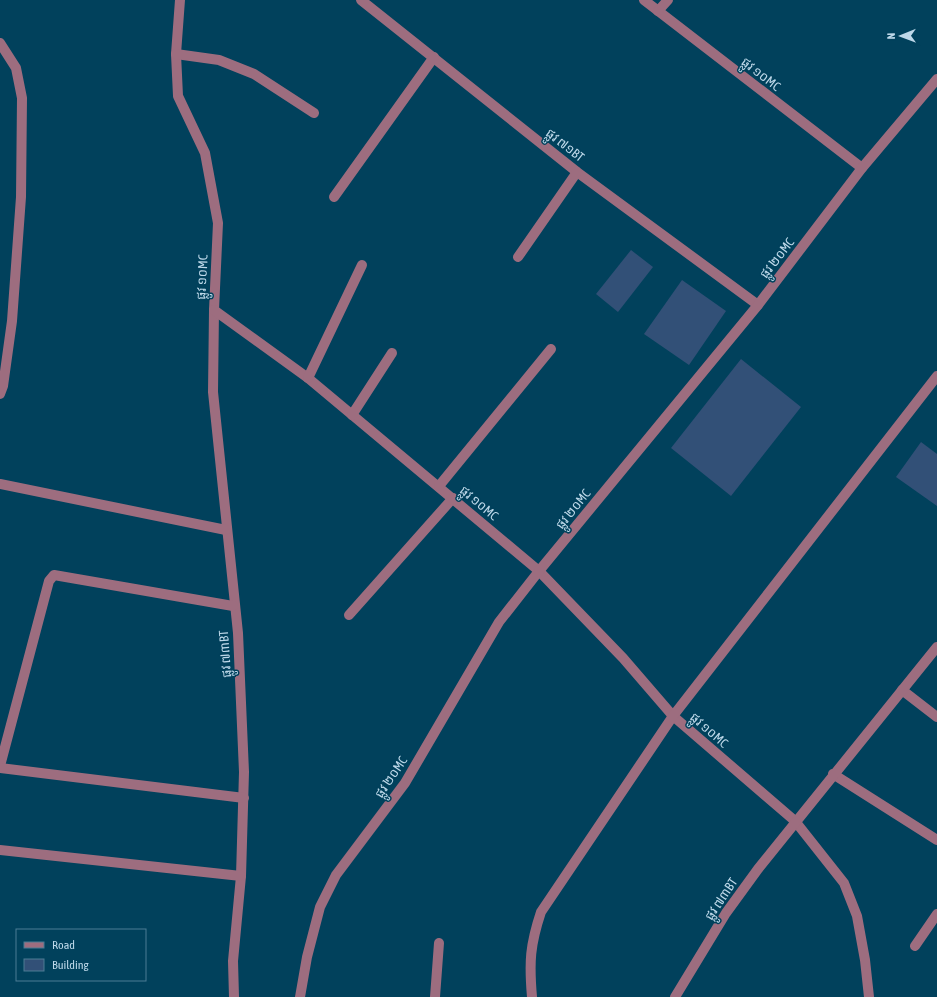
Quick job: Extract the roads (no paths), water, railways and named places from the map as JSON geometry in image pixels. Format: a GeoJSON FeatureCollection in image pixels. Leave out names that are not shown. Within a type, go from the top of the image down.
{"type":"FeatureCollection","features":[{"type":"Feature","properties":{"kind":"street","name":"ផ្លូវ ១០MC"},"geometry":{"type":"LineString","coordinates":[[180,0],[176,54],[178,96],[205,153],[218,223],[214,310],[308,378],[539,571],[623,658],[673,716],[795,821],[844,883],[857,916],[865,960],[869,997]]}},
{"type":"Feature","properties":{"kind":"street","name":"ផ្លូវ ៧១BT"},"geometry":{"type":"LineString","coordinates":[[361,0],[577,172],[758,305]]}},
{"type":"Feature","properties":{"kind":"street","name":"ផ្លូវ ១០MC"},"geometry":{"type":"LineString","coordinates":[[644,0],[862,168]]}},
{"type":"Feature","properties":{"kind":"street"},"geometry":{"type":"LineString","coordinates":[[658,11],[668,0]]}},
{"type":"Feature","properties":{"kind":"street"},"geometry":{"type":"LineString","coordinates":[[0,43],[16,68],[22,98],[21,197],[12,321],[3,386],[0,394]]}},
{"type":"Feature","properties":{"kind":"street"},"geometry":{"type":"LineString","coordinates":[[176,54],[219,60],[254,74],[314,113]]}},
{"type":"Feature","properties":{"kind":"street"},"geometry":{"type":"LineString","coordinates":[[334,197],[434,57]]}},
{"type":"Feature","properties":{"kind":"street","name":"ផ្លូវ ២០MC"},"geometry":{"type":"LineString","coordinates":[[300,997],[307,957],[320,907],[336,875],[404,783],[499,622],[539,571],[758,305],[862,168],[937,79]]}},
{"type":"Feature","properties":{"kind":"street"},"geometry":{"type":"LineString","coordinates":[[518,257],[577,172]]}},
{"type":"Feature","properties":{"kind":"street"},"geometry":{"type":"LineString","coordinates":[[308,378],[362,265]]}},
{"type":"Feature","properties":{"kind":"street","name":"ផ្លូវ ៧៣BT"},"geometry":{"type":"LineString","coordinates":[[214,310],[213,392],[233,606],[238,633],[244,772],[241,876],[233,961],[234,997]]}},
{"type":"Feature","properties":{"kind":"street"},"geometry":{"type":"LineString","coordinates":[[439,486],[551,349]]}},
{"type":"Feature","properties":{"kind":"street"},"geometry":{"type":"LineString","coordinates":[[352,415],[392,353]]}},
{"type":"Feature","properties":{"kind":"street"},"geometry":{"type":"LineString","coordinates":[[532,997],[529,967],[533,936],[542,912],[673,716],[937,376]]}},
{"type":"Feature","properties":{"kind":"street"},"geometry":{"type":"LineString","coordinates":[[0,484],[226,530]]}},
{"type":"Feature","properties":{"kind":"street"},"geometry":{"type":"LineString","coordinates":[[349,616],[453,498]]}},
{"type":"Feature","properties":{"kind":"street"},"geometry":{"type":"LineString","coordinates":[[233,606],[54,575],[48,581],[0,767],[244,798]]}},
{"type":"Feature","properties":{"kind":"street","name":"ផ្លូវ ៧៣BT"},"geometry":{"type":"LineString","coordinates":[[675,997],[726,913],[795,821],[937,647]]}},
{"type":"Feature","properties":{"kind":"street"},"geometry":{"type":"LineString","coordinates":[[902,690],[937,717]]}},
{"type":"Feature","properties":{"kind":"street"},"geometry":{"type":"LineString","coordinates":[[834,774],[937,840]]}},
{"type":"Feature","properties":{"kind":"street"},"geometry":{"type":"LineString","coordinates":[[0,850],[241,876]]}},
{"type":"Feature","properties":{"kind":"street"},"geometry":{"type":"LineString","coordinates":[[915,946],[937,914]]}},
{"type":"Feature","properties":{"kind":"street"},"geometry":{"type":"LineString","coordinates":[[435,997],[439,943]]}}]}
